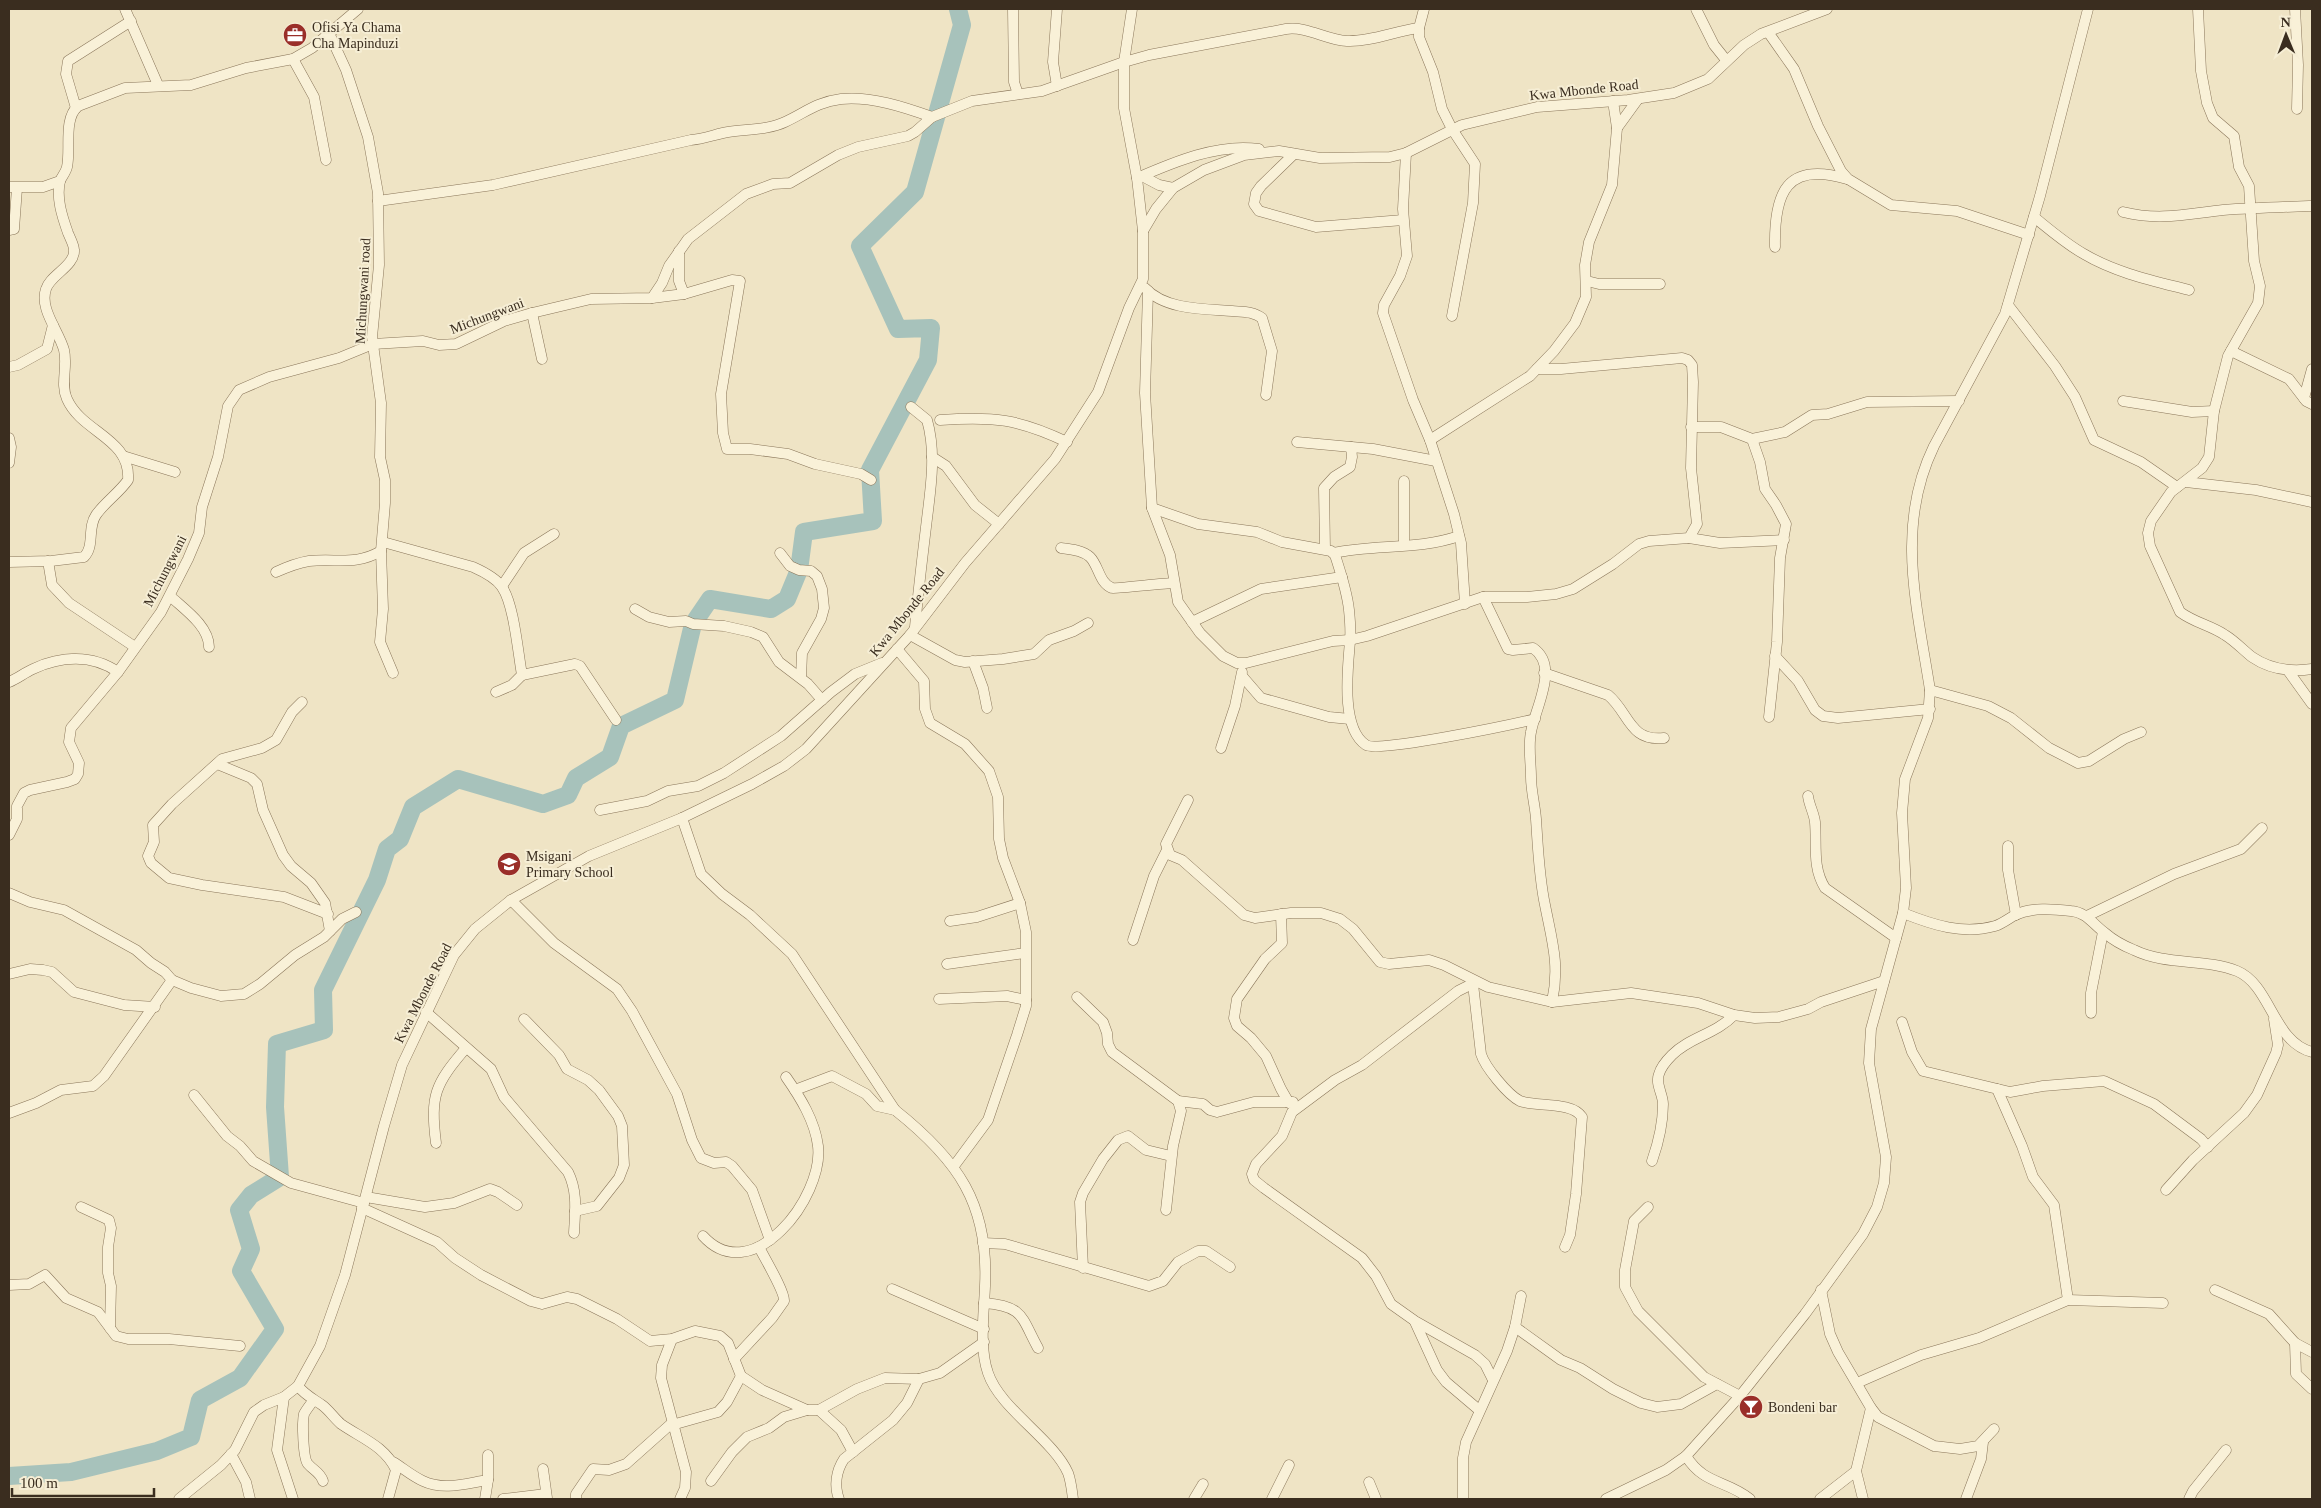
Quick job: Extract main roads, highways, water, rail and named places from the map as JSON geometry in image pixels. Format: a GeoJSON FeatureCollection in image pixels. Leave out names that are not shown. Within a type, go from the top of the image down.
{"type":"FeatureCollection","features":[{"type":"Feature","properties":{"kind":"waterway"},"geometry":{"type":"LineString","coordinates":[[9,1476],[71,1472],[157,1451],[191,1437],[200,1400],[240,1378],[275,1329],[241,1271],[251,1249],[239,1210],[251,1195],[280,1177],[275,1107],[277,1044],[324,1030],[323,990],[377,880],[387,849],[400,839],[413,807],[458,779],[543,804],[568,795],[576,778],[610,757],[621,726],[675,700],[693,624],[710,599],[771,609],[787,599],[799,570],[804,532],[873,521],[870,470],[928,360],[931,328],[898,329],[860,246],[915,192],[962,25],[958,9]]}},
{"type":"Feature","properties":{"kind":"place","name":"Ofisi Ya Chama Cha Mapinduzi"},"geometry":{"type":"Point","coordinates":[295,35]}},
{"type":"Feature","properties":{"kind":"place","name":"Msigani Primary School"},"geometry":{"type":"Point","coordinates":[509,864]}},
{"type":"Feature","properties":{"kind":"place","name":"Bondeni bar"},"geometry":{"type":"Point","coordinates":[1751,1407]}}]}
